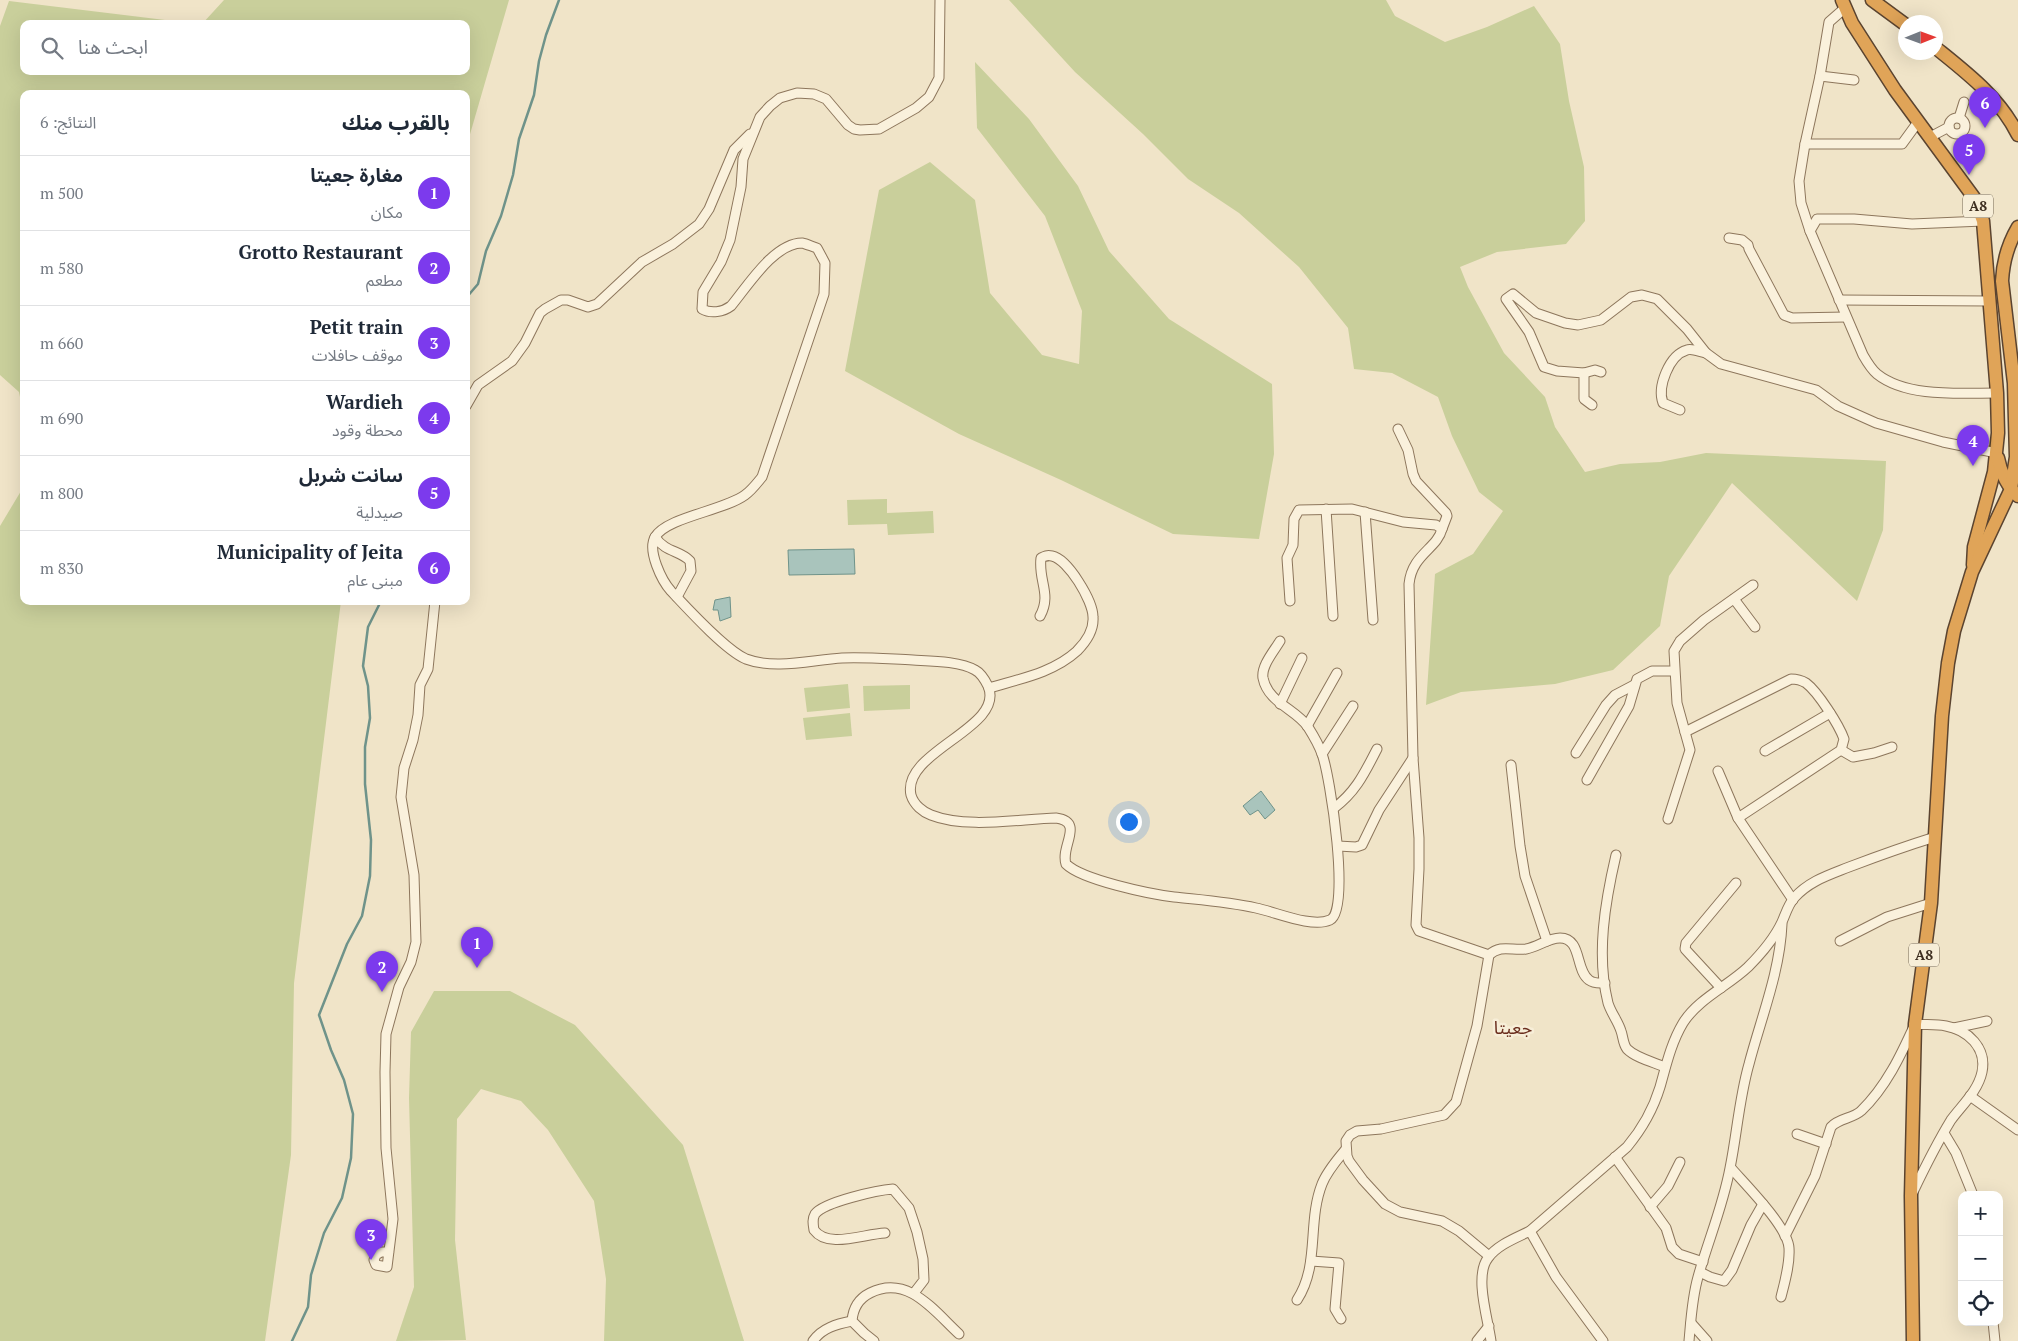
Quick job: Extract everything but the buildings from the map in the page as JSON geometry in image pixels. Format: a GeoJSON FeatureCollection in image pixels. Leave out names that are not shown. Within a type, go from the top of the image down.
{"type":"FeatureCollection","features":[{"type":"Feature","properties":{"kind":"highway"},"geometry":{"type":"LineString","coordinates":[[1872,0],[1898,19]]}},
{"type":"Feature","properties":{"kind":"highway","name":"A8"},"geometry":{"type":"LineString","coordinates":[[1845,2],[1862,40],[1918,122],[1975,199],[1983,221],[1997,393],[1997,453],[1994,472],[1974,546],[1972,572]]}},
{"type":"Feature","properties":{"kind":"highway"},"geometry":{"type":"LineString","coordinates":[[1943,54],[1974,78],[2001,107],[2018,135]]}},
{"type":"Feature","properties":{"kind":"highway","name":"A8"},"geometry":{"type":"LineString","coordinates":[[1913,1341],[1911,1196],[1915,1024],[1931,903],[1942,716],[1948,663],[1954,632],[1972,572],[1999,516],[2014,492],[2016,387],[2008,347],[2003,264],[2009,244],[2018,227]]}},
{"type":"Feature","properties":{"kind":"highway"},"geometry":{"type":"LineString","coordinates":[[1997,453],[2000,470],[2014,492]]}},
{"type":"Feature","properties":{"kind":"highway"},"geometry":{"type":"LineString","coordinates":[[1999,516],[2004,511],[2018,504]]}},
{"type":"Feature","properties":{"kind":"street"},"geometry":{"type":"LineString","coordinates":[[940,0],[939,78],[929,97],[916,108],[879,128],[860,130],[854,129],[848,124],[826,100],[814,94],[797,94],[780,98],[760,117],[743,159],[741,186],[730,240],[721,262],[702,292],[702,309],[710,312],[725,311],[766,262],[787,247],[803,243],[817,248],[825,263],[824,294],[762,477],[744,496],[666,526],[655,537],[653,547],[657,568],[665,584],[730,649],[745,658],[760,662],[781,663],[869,658],[934,661],[965,666],[976,670],[984,678],[989,688],[988,704],[983,713],[922,765],[913,776],[911,783],[912,799],[926,813],[947,820],[966,822],[1062,818],[1069,822],[1071,830],[1064,858],[1066,864],[1093,877],[1133,890],[1225,903],[1319,922],[1330,920],[1336,913],[1338,846],[1334,808],[1322,754],[1307,726],[1280,704],[1268,690],[1263,677],[1263,670],[1280,641]]}},
{"type":"Feature","properties":{"kind":"street"},"geometry":{"type":"LineString","coordinates":[[1845,2],[1828,22],[1820,76],[1799,181],[1801,203],[1810,231],[1863,355],[1876,373],[1886,380],[1912,390],[1997,393]]}},
{"type":"Feature","properties":{"kind":"street"},"geometry":{"type":"LineString","coordinates":[[1820,76],[1854,80]]}},
{"type":"Feature","properties":{"kind":"street"},"geometry":{"type":"LineString","coordinates":[[1959,118],[1964,102]]}},
{"type":"Feature","properties":{"kind":"street"},"geometry":{"type":"LineString","coordinates":[[1930,137],[1949,127],[1953,118],[1959,118],[1966,125],[1962,133],[1952,133],[1949,127]]}},
{"type":"Feature","properties":{"kind":"street"},"geometry":{"type":"LineString","coordinates":[[1805,144],[1902,144],[1918,122]]}},
{"type":"Feature","properties":{"kind":"street"},"geometry":{"type":"LineString","coordinates":[[470,399],[478,385],[512,361],[525,343],[540,313],[545,309],[561,300],[568,300],[588,307],[597,304],[642,262],[673,244],[699,224],[709,209],[734,150],[754,131]]}},
{"type":"Feature","properties":{"kind":"street"},"geometry":{"type":"LineString","coordinates":[[1810,231],[1818,219],[1854,219],[1912,224],[1983,221]]}},
{"type":"Feature","properties":{"kind":"street"},"geometry":{"type":"LineString","coordinates":[[1729,238],[1742,240],[1748,245],[1784,314],[1792,318],[1846,317]]}},
{"type":"Feature","properties":{"kind":"street"},"geometry":{"type":"LineString","coordinates":[[1601,372],[1595,370],[1584,373],[1556,371],[1544,367],[1529,332],[1506,299],[1513,294],[1536,313],[1565,323],[1578,325],[1601,320],[1631,297],[1642,295],[1657,299],[1687,329],[1706,354]]}},
{"type":"Feature","properties":{"kind":"street"},"geometry":{"type":"LineString","coordinates":[[1839,300],[1989,300]]}},
{"type":"Feature","properties":{"kind":"street"},"geometry":{"type":"LineString","coordinates":[[1680,410],[1663,403],[1661,397],[1669,365],[1676,357],[1689,349],[1706,354],[1729,367],[1816,390],[1838,406],[1869,421],[1943,442],[1997,453]]}},
{"type":"Feature","properties":{"kind":"street"},"geometry":{"type":"LineString","coordinates":[[1584,373],[1584,399],[1592,405]]}},
{"type":"Feature","properties":{"kind":"street"},"geometry":{"type":"LineString","coordinates":[[1398,430],[1408,450],[1416,481],[1447,516],[1439,535],[1416,561],[1410,572],[1408,584],[1413,758],[1419,838],[1416,925],[1419,931],[1489,956]]}},
{"type":"Feature","properties":{"kind":"street"},"geometry":{"type":"LineString","coordinates":[[1326,509],[1332,616]]}},
{"type":"Feature","properties":{"kind":"street"},"geometry":{"type":"LineString","coordinates":[[1290,601],[1288,558],[1293,544],[1296,514],[1299,510],[1352,509],[1403,522],[1436,525],[1442,529]]}},
{"type":"Feature","properties":{"kind":"street"},"geometry":{"type":"LineString","coordinates":[[1365,512],[1373,620]]}},
{"type":"Feature","properties":{"kind":"street"},"geometry":{"type":"LineString","coordinates":[[655,537],[667,550],[682,555],[690,562],[691,572],[677,597]]}},
{"type":"Feature","properties":{"kind":"street"},"geometry":{"type":"LineString","coordinates":[[989,688],[1035,674],[1056,665],[1076,651],[1088,636],[1093,625],[1093,616],[1089,603],[1076,578],[1068,568],[1053,556],[1046,555],[1041,558],[1040,566],[1046,603],[1040,616]]}},
{"type":"Feature","properties":{"kind":"street"},"geometry":{"type":"LineString","coordinates":[[1668,818],[1690,750],[1677,702],[1673,656],[1680,641],[1753,585]]}},
{"type":"Feature","properties":{"kind":"street"},"geometry":{"type":"LineString","coordinates":[[1734,599],[1755,627]]}},
{"type":"Feature","properties":{"kind":"street"},"geometry":{"type":"LineString","coordinates":[[389,1252],[393,1219],[386,1148],[386,1034],[399,987],[412,962],[416,942],[414,875],[401,796],[404,768],[418,715],[420,685],[428,669],[435,605]]}},
{"type":"Feature","properties":{"kind":"street"},"geometry":{"type":"LineString","coordinates":[[1280,704],[1302,658]]}},
{"type":"Feature","properties":{"kind":"street"},"geometry":{"type":"LineString","coordinates":[[1587,780],[1628,706],[1637,679],[1647,672],[1674,671]]}},
{"type":"Feature","properties":{"kind":"street"},"geometry":{"type":"LineString","coordinates":[[1307,726],[1337,673]]}},
{"type":"Feature","properties":{"kind":"street"},"geometry":{"type":"LineString","coordinates":[[1685,732],[1791,679],[1798,679],[1810,686],[1830,713],[1844,739],[1841,750],[1738,818]]}},
{"type":"Feature","properties":{"kind":"street"},"geometry":{"type":"LineString","coordinates":[[1576,753],[1606,705],[1615,695],[1634,685]]}},
{"type":"Feature","properties":{"kind":"street"},"geometry":{"type":"LineString","coordinates":[[1322,754],[1354,706]]}},
{"type":"Feature","properties":{"kind":"street"},"geometry":{"type":"LineString","coordinates":[[1765,751],[1830,713]]}},
{"type":"Feature","properties":{"kind":"street"},"geometry":{"type":"LineString","coordinates":[[1841,750],[1853,757],[1892,747]]}},
{"type":"Feature","properties":{"kind":"street"},"geometry":{"type":"LineString","coordinates":[[1334,808],[1352,793],[1362,780],[1377,749]]}},
{"type":"Feature","properties":{"kind":"street"},"geometry":{"type":"LineString","coordinates":[[1338,846],[1356,848],[1362,844],[1379,810],[1413,758]]}},
{"type":"Feature","properties":{"kind":"street"},"geometry":{"type":"LineString","coordinates":[[1510,765],[1525,876],[1546,941]]}},
{"type":"Feature","properties":{"kind":"street"},"geometry":{"type":"LineString","coordinates":[[1718,771],[1738,818],[1793,900]]}},
{"type":"Feature","properties":{"kind":"street"},"geometry":{"type":"LineString","coordinates":[[1491,1341],[1481,1276],[1484,1264],[1489,1256],[1511,1240],[1530,1231],[1627,1147],[1646,1122],[1682,1024],[1692,1011],[1739,975],[1769,945],[1793,900],[1803,888],[1815,881],[1891,850],[1935,837]]}},
{"type":"Feature","properties":{"kind":"street"},"geometry":{"type":"LineString","coordinates":[[1616,855],[1610,877],[1604,931],[1603,956],[1608,1004],[1621,1030],[1627,1048],[1641,1058],[1665,1067]]}},
{"type":"Feature","properties":{"kind":"street"},"geometry":{"type":"LineString","coordinates":[[1721,988],[1686,949],[1686,943],[1736,883]]}},
{"type":"Feature","properties":{"kind":"street"},"geometry":{"type":"LineString","coordinates":[[1840,942],[1887,917],[1931,903]]}},
{"type":"Feature","properties":{"kind":"street"},"geometry":{"type":"LineString","coordinates":[[1690,1341],[1692,1304],[1731,1168],[1742,1087],[1776,969],[1781,942],[1782,922]]}},
{"type":"Feature","properties":{"kind":"street"},"geometry":{"type":"LineString","coordinates":[[1489,1256],[1459,1231],[1442,1221],[1400,1212],[1385,1204],[1355,1170],[1346,1156],[1346,1141],[1350,1134],[1357,1132],[1381,1129],[1444,1115],[1456,1102],[1477,1026],[1489,956],[1500,949],[1526,949],[1546,941],[1562,938],[1570,940],[1584,974],[1594,983],[1605,983]]}},
{"type":"Feature","properties":{"kind":"street"},"geometry":{"type":"LineString","coordinates":[[1954,1028],[1987,1021]]}},
{"type":"Feature","properties":{"kind":"street"},"geometry":{"type":"LineString","coordinates":[[1785,1236],[1815,1176],[1830,1127],[1835,1122],[1856,1114],[1861,1110],[1897,1063],[1915,1024],[1954,1028],[1976,1042],[1983,1056],[1982,1072],[1970,1096],[1944,1133],[1911,1196]]}},
{"type":"Feature","properties":{"kind":"street"},"geometry":{"type":"LineString","coordinates":[[1970,1096],[2018,1130]]}},
{"type":"Feature","properties":{"kind":"street"},"geometry":{"type":"LineString","coordinates":[[1944,1133],[1956,1153],[1971,1191]]}},
{"type":"Feature","properties":{"kind":"street"},"geometry":{"type":"LineString","coordinates":[[1797,1134],[1826,1144]]}},
{"type":"Feature","properties":{"kind":"street"},"geometry":{"type":"LineString","coordinates":[[1298,1300],[1307,1282],[1311,1261],[1315,1210],[1322,1184],[1330,1169],[1346,1149]]}},
{"type":"Feature","properties":{"kind":"street"},"geometry":{"type":"LineString","coordinates":[[1615,1157],[1666,1228],[1672,1247],[1679,1254],[1703,1262]]}},
{"type":"Feature","properties":{"kind":"street"},"geometry":{"type":"LineString","coordinates":[[1650,1207],[1671,1181],[1680,1162]]}},
{"type":"Feature","properties":{"kind":"street"},"geometry":{"type":"LineString","coordinates":[[1731,1168],[1763,1204],[1785,1236],[1789,1246],[1789,1258],[1781,1297]]}},
{"type":"Feature","properties":{"kind":"street"},"geometry":{"type":"LineString","coordinates":[[885,1233],[835,1241],[824,1239],[814,1230],[812,1219],[816,1212],[833,1203],[876,1190],[894,1189],[909,1208],[923,1259],[924,1280],[914,1293]]}},
{"type":"Feature","properties":{"kind":"street"},"geometry":{"type":"LineString","coordinates":[[1700,1272],[1710,1277],[1724,1280],[1732,1270],[1751,1225],[1763,1204]]}},
{"type":"Feature","properties":{"kind":"street"},"geometry":{"type":"LineString","coordinates":[[1530,1231],[1556,1276],[1596,1334],[1603,1341]]}},
{"type":"Feature","properties":{"kind":"street"},"geometry":{"type":"LineString","coordinates":[[1311,1261],[1339,1263],[1335,1309],[1341,1319]]}},
{"type":"Feature","properties":{"kind":"street"},"geometry":{"type":"LineString","coordinates":[[852,1321],[856,1305],[867,1294],[875,1290],[896,1288],[914,1293],[959,1334]]}},
{"type":"Feature","properties":{"kind":"street"},"geometry":{"type":"LineString","coordinates":[[813,1341],[827,1329],[852,1321]]}},
{"type":"Feature","properties":{"kind":"street"},"geometry":{"type":"LineString","coordinates":[[852,1321],[874,1341]]}},
{"type":"Feature","properties":{"kind":"street"},"geometry":{"type":"LineString","coordinates":[[1691,1323],[1707,1341]]}},
{"type":"Feature","properties":{"kind":"street"},"geometry":{"type":"LineString","coordinates":[[1477,1341],[1489,1326]]}},
{"type":"Feature","properties":{"kind":"street"},"geometry":{"type":"LineString","coordinates":[[1993,1326],[1995,1341]]}},
{"type":"Feature","properties":{"kind":"green space"},"geometry":{"type":"Polygon","coordinates":[[[224,0],[509,0],[470,134],[470,90],[20,90],[20,397],[19,392],[0,375],[0,26],[9,1],[165,20],[20,20],[20,75],[470,75],[470,20],[206,20],[224,0]]]}},
{"type":"Feature","properties":{"kind":"green space"},"geometry":{"type":"Polygon","coordinates":[[[1009,0],[1386,0],[1395,16],[1445,42],[1487,27],[1534,6],[1560,44],[1569,101],[1584,167],[1585,221],[1566,244],[1497,252],[1460,267],[1468,287],[1504,353],[1545,397],[1555,427],[1585,472],[1620,464],[1660,462],[1706,453],[1886,461],[1883,530],[1857,601],[1732,483],[1669,576],[1660,626],[1613,670],[1555,684],[1461,692],[1426,705],[1435,574],[1473,554],[1503,511],[1479,492],[1452,436],[1438,397],[1392,373],[1354,369],[1348,328],[1299,267],[1239,213],[1188,179],[1143,134],[1075,72],[1009,0]]]}},
{"type":"Feature","properties":{"kind":"green space"},"geometry":{"type":"Polygon","coordinates":[[[975,62],[1029,119],[1078,186],[1109,251],[1169,319],[1272,384],[1274,454],[1259,539],[1173,534],[1061,480],[959,434],[845,371],[879,190],[930,162],[975,200],[990,293],[1042,355],[1079,364],[1082,311],[1045,216],[977,128],[975,62]]]}},
{"type":"Feature","properties":{"kind":"green space"},"geometry":{"type":"Polygon","coordinates":[[[20,493],[20,605],[341,605],[294,983],[291,1155],[265,1341],[0,1341],[0,526],[20,493]]]}},
{"type":"Feature","properties":{"kind":"green space"},"geometry":{"type":"Polygon","coordinates":[[[887,499],[887,513],[933,511],[934,533],[888,535],[887,524],[848,525],[847,500],[887,499]]]}},
{"type":"Feature","properties":{"kind":"green space"},"geometry":{"type":"Polygon","coordinates":[[[848,684],[850,708],[807,712],[804,688],[848,684]]]}},
{"type":"Feature","properties":{"kind":"green space"},"geometry":{"type":"Polygon","coordinates":[[[910,685],[910,709],[864,711],[863,686],[910,685]]]}},
{"type":"Feature","properties":{"kind":"green space"},"geometry":{"type":"Polygon","coordinates":[[[850,713],[852,736],[806,740],[803,718],[850,713]]]}},
{"type":"Feature","properties":{"kind":"green space"},"geometry":{"type":"Polygon","coordinates":[[[434,991],[510,991],[575,1025],[683,1145],[744,1341],[604,1341],[606,1279],[594,1201],[548,1130],[521,1101],[481,1089],[457,1119],[455,1240],[466,1340],[396,1341],[414,1287],[409,1098],[411,1032],[434,991]]]}},
{"type":"Feature","properties":{"kind":"water"},"geometry":{"type":"Polygon","coordinates":[[[854,549],[855,574],[789,575],[788,550],[854,549]]]}},
{"type":"Feature","properties":{"kind":"water"},"geometry":{"type":"Polygon","coordinates":[[[730,597],[731,617],[720,621],[718,610],[713,610],[715,600],[730,597]]]}},
{"type":"Feature","properties":{"kind":"water"},"geometry":{"type":"Polygon","coordinates":[[[1261,791],[1275,810],[1265,819],[1258,810],[1250,815],[1243,806],[1261,791]]]}},
{"type":"Feature","properties":{"kind":"waterway"},"geometry":{"type":"LineString","coordinates":[[470,293],[478,284],[486,251],[501,216],[513,175],[519,139],[534,95],[539,61],[559,0]]}},
{"type":"Feature","properties":{"kind":"waterway"},"geometry":{"type":"LineString","coordinates":[[292,1341],[308,1307],[311,1275],[324,1233],[342,1198],[351,1158],[353,1114],[344,1080],[319,1015],[347,944],[362,916],[370,876],[371,840],[365,784],[365,747],[370,718],[368,686],[363,666],[368,627],[379,605]]}},
{"type":"Feature","properties":{"kind":"place","name":"Municipality of Jeita"},"geometry":{"type":"Point","coordinates":[1985,128]}},
{"type":"Feature","properties":{"kind":"place","name":"سانت شربل"},"geometry":{"type":"Point","coordinates":[1969,175]}},
{"type":"Feature","properties":{"kind":"place","name":"Wardieh"},"geometry":{"type":"Point","coordinates":[1973,466]}},
{"type":"Feature","properties":{"kind":"place","name":"مغارة جعيتا"},"geometry":{"type":"Point","coordinates":[477,968]}},
{"type":"Feature","properties":{"kind":"place","name":"Grotto Restaurant"},"geometry":{"type":"Point","coordinates":[382,992]}},
{"type":"Feature","properties":{"kind":"place","name":"Petit train"},"geometry":{"type":"Point","coordinates":[371,1260]}},
{"type":"Feature","properties":{"kind":"district","name":"جعيتا"},"geometry":{"type":"Point","coordinates":[1513,1028]}}]}
